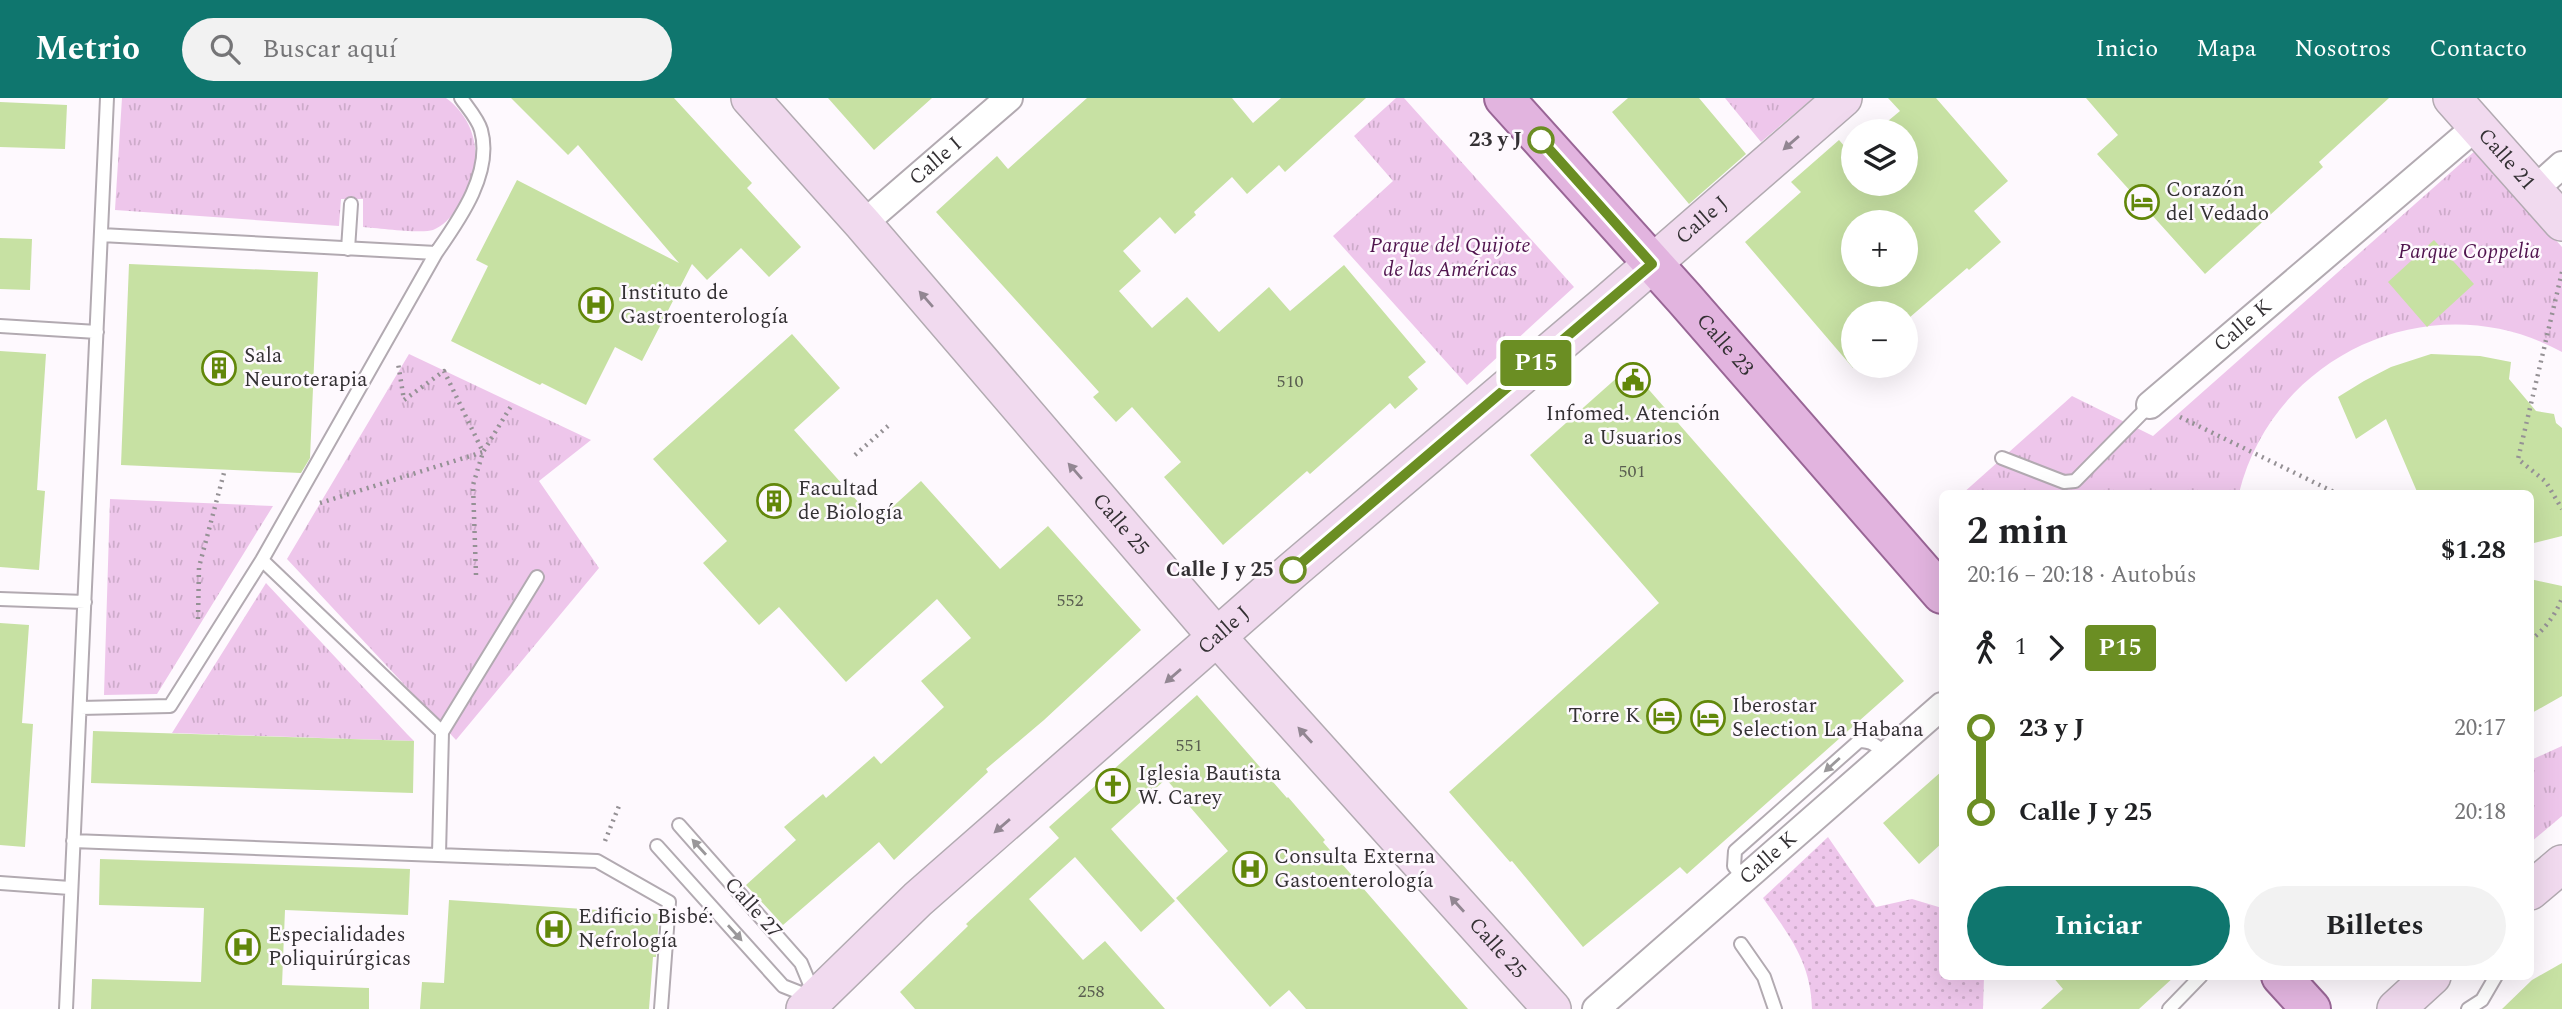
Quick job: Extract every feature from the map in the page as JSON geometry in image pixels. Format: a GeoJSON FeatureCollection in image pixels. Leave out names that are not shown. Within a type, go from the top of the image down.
{"type":"FeatureCollection","features":[{"type":"Feature","properties":{"kind":"main road","name":"Calle 23"},"geometry":{"type":"LineString","coordinates":[[1504,98],[1684,298],[1939,591]]}},
{"type":"Feature","properties":{"kind":"main road"},"geometry":{"type":"LineString","coordinates":[[2285,980],[2311,1009]]}},
{"type":"Feature","properties":{"kind":"street","name":"Calle 25"},"geometry":{"type":"LineString","coordinates":[[750,98],[863,225],[1217,637],[1552,1009]]}},
{"type":"Feature","properties":{"kind":"street","name":"Calle I"},"geometry":{"type":"LineString","coordinates":[[863,225],[1009,98]]}},
{"type":"Feature","properties":{"kind":"street","name":"Calle J"},"geometry":{"type":"LineString","coordinates":[[816,1006],[918,899],[1217,637],[1843,98]]}},
{"type":"Feature","properties":{"kind":"street","name":"Calle 21"},"geometry":{"type":"LineString","coordinates":[[2452,98],[2562,222]]}},
{"type":"Feature","properties":{"kind":"street","name":"Calle K"},"geometry":{"type":"LineString","coordinates":[[2150,405],[2477,126]]}},
{"type":"Feature","properties":{"kind":"street"},"geometry":{"type":"LineString","coordinates":[[2533,190],[2562,165]]}},
{"type":"Feature","properties":{"kind":"street","name":"Calle K"},"geometry":{"type":"LineString","coordinates":[[1596,1009],[1939,709]]}},
{"type":"Feature","properties":{"kind":"street"},"geometry":{"type":"LineString","coordinates":[[2534,888],[2562,864]]}},
{"type":"Feature","properties":{"kind":"street"},"geometry":{"type":"LineString","coordinates":[[2396,1009],[2428,980]]}},
{"type":"Feature","properties":{"kind":"lane"},"geometry":{"type":"LineString","coordinates":[[66,1009],[107,98]]}},
{"type":"Feature","properties":{"kind":"lane"},"geometry":{"type":"LineString","coordinates":[[80,708],[170,706],[262,560],[436,253],[463,214],[483,167],[481,129],[461,98]]}},
{"type":"Feature","properties":{"kind":"lane"},"geometry":{"type":"LineString","coordinates":[[348,248],[351,204]]}},
{"type":"Feature","properties":{"kind":"lane"},"geometry":{"type":"LineString","coordinates":[[101,235],[436,253]]}},
{"type":"Feature","properties":{"kind":"lane"},"geometry":{"type":"LineString","coordinates":[[0,326],[97,332]]}},
{"type":"Feature","properties":{"kind":"lane","name":"Calle K"},"geometry":{"type":"LineString","coordinates":[[2002,458],[2064,482],[2075,481],[2150,405]]}},
{"type":"Feature","properties":{"kind":"lane"},"geometry":{"type":"LineString","coordinates":[[262,560],[442,733]]}},
{"type":"Feature","properties":{"kind":"lane"},"geometry":{"type":"LineString","coordinates":[[439,854],[442,733],[537,577]]}},
{"type":"Feature","properties":{"kind":"lane"},"geometry":{"type":"LineString","coordinates":[[0,599],[85,602]]}},
{"type":"Feature","properties":{"kind":"lane","name":"Calle 27"},"geometry":{"type":"LineString","coordinates":[[679,825],[801,963],[816,1006]]}},
{"type":"Feature","properties":{"kind":"lane"},"geometry":{"type":"LineString","coordinates":[[74,841],[597,861],[668,902],[661,1009]]}},
{"type":"Feature","properties":{"kind":"lane","name":"Calle 27"},"geometry":{"type":"LineString","coordinates":[[657,846],[783,986],[816,1006]]}},
{"type":"Feature","properties":{"kind":"lane"},"geometry":{"type":"LineString","coordinates":[[0,883],[70,888]]}},
{"type":"Feature","properties":{"kind":"lane"},"geometry":{"type":"LineString","coordinates":[[1741,944],[1764,977],[1775,1009]]}},
{"type":"Feature","properties":{"kind":"lane"},"geometry":{"type":"LineString","coordinates":[[2169,1009],[2198,980]]}},
{"type":"Feature","properties":{"kind":"lane"},"geometry":{"type":"LineString","coordinates":[[2468,1009],[2482,1000],[2494,980]]}},
{"type":"Feature","properties":{"kind":"path"},"geometry":{"type":"LineString","coordinates":[[2562,272],[2518,458],[2546,482],[2562,509]]}},
{"type":"Feature","properties":{"kind":"path"},"geometry":{"type":"LineString","coordinates":[[392,330],[404,400],[444,371],[483,452]]}},
{"type":"Feature","properties":{"kind":"path"},"geometry":{"type":"LineString","coordinates":[[476,575],[473,485],[483,452],[513,402]]}},
{"type":"Feature","properties":{"kind":"path"},"geometry":{"type":"LineString","coordinates":[[2176,415],[2330,490]]}},
{"type":"Feature","properties":{"kind":"path"},"geometry":{"type":"LineString","coordinates":[[855,456],[888,426]]}},
{"type":"Feature","properties":{"kind":"path"},"geometry":{"type":"LineString","coordinates":[[289,512],[483,452]]}},
{"type":"Feature","properties":{"kind":"path"},"geometry":{"type":"LineString","coordinates":[[198,662],[199,567],[225,470]]}},
{"type":"Feature","properties":{"kind":"path"},"geometry":{"type":"LineString","coordinates":[[2534,638],[2557,610],[2562,598]]}},
{"type":"Feature","properties":{"kind":"path"},"geometry":{"type":"LineString","coordinates":[[597,861],[619,806]]}},
{"type":"Feature","properties":{"kind":"green space"},"geometry":{"type":"Polygon","coordinates":[[[122,98],[446,98],[458,109],[473,136],[476,151],[472,181],[466,196],[449,219],[427,231],[363,227],[363,199],[341,199],[339,226],[115,210],[122,98]]]}},
{"type":"Feature","properties":{"kind":"green space","name":"Parque del Quijote de las Américas"},"geometry":{"type":"Polygon","coordinates":[[[1396,98],[1404,98],[1574,287],[1467,385],[1333,236],[1393,181],[1354,136],[1396,98]]]}},
{"type":"Feature","properties":{"kind":"green space"},"geometry":{"type":"Polygon","coordinates":[[[1725,98],[1813,98],[1761,142],[1725,98]]]}},
{"type":"Feature","properties":{"kind":"green space","name":"Parque Coppelia"},"geometry":{"type":"Polygon","coordinates":[[[2476,150],[2562,247],[2562,352],[2513,332],[2463,325],[2413,329],[2366,343],[2323,368],[2286,402],[2258,444],[2240,490],[1966,490],[2072,396],[2153,436],[2476,150]]]}},
{"type":"Feature","properties":{"kind":"green space"},"geometry":{"type":"Polygon","coordinates":[[[409,354],[591,440],[539,481],[599,568],[456,740],[287,559],[409,354]]]}},
{"type":"Feature","properties":{"kind":"green space"},"geometry":{"type":"Polygon","coordinates":[[[110,499],[273,506],[157,694],[104,695],[110,499]]]}},
{"type":"Feature","properties":{"kind":"green space"},"geometry":{"type":"Polygon","coordinates":[[[266,583],[407,734],[414,741],[172,733],[266,583]]]}},
{"type":"Feature","properties":{"kind":"green space"},"geometry":{"type":"Polygon","coordinates":[[[2562,746],[2562,816],[2534,839],[2534,759],[2562,746]]]}},
{"type":"Feature","properties":{"kind":"green space"},"geometry":{"type":"Polygon","coordinates":[[[1828,837],[1876,907],[1912,899],[1939,907],[1939,980],[1984,980],[1983,1009],[1812,1009],[1811,992],[1803,963],[1790,937],[1763,898],[1828,837]]]}},
{"type":"Feature","properties":{"kind":"building","name":"Instituto de Gastroenterología"},"geometry":{"type":"Polygon","coordinates":[[[511,98],[674,98],[752,183],[747,188],[801,247],[769,277],[741,248],[707,280],[692,264],[642,361],[615,347],[586,405],[451,341],[488,266],[476,260],[517,180],[679,263],[578,145],[568,155],[511,98]]]}},
{"type":"Feature","properties":{"kind":"building"},"geometry":{"type":"Polygon","coordinates":[[[828,98],[932,98],[874,150],[828,98]]]}},
{"type":"Feature","properties":{"kind":"building"},"geometry":{"type":"Polygon","coordinates":[[[1087,98],[1232,98],[1253,123],[1281,98],[1366,98],[1285,172],[1279,165],[1247,194],[1232,177],[1194,212],[1196,215],[1175,234],[1160,217],[1123,251],[1141,271],[1119,291],[1152,328],[1187,297],[1219,332],[1269,287],[1290,311],[1344,265],[1426,362],[1408,377],[1418,389],[1395,409],[1390,403],[1310,474],[1307,471],[1223,545],[1164,477],[1181,462],[1132,407],[1116,422],[1093,397],[1099,392],[936,212],[997,156],[1008,169],[1087,98]]]}},
{"type":"Feature","properties":{"kind":"building"},"geometry":{"type":"Polygon","coordinates":[[[1628,98],[1699,98],[1746,154],[1689,204],[1612,112],[1628,98]]]}},
{"type":"Feature","properties":{"kind":"building"},"geometry":{"type":"Polygon","coordinates":[[[1888,98],[1936,98],[2008,181],[1974,211],[2001,242],[1918,310],[1918,301],[1841,301],[1841,354],[1745,242],[1801,192],[1791,182],[1839,140],[1841,196],[1918,196],[1918,119],[1890,119],[1900,111],[1888,98]]]}},
{"type":"Feature","properties":{"kind":"building"},"geometry":{"type":"Polygon","coordinates":[[[2086,98],[2389,98],[2319,162],[2323,167],[2205,274],[2097,154],[2118,135],[2086,98]]]}},
{"type":"Feature","properties":{"kind":"building"},"geometry":{"type":"Polygon","coordinates":[[[0,102],[67,105],[65,149],[0,147],[0,102]]]}},
{"type":"Feature","properties":{"kind":"building"},"geometry":{"type":"Polygon","coordinates":[[[0,238],[32,239],[30,290],[0,289],[0,238]]]}},
{"type":"Feature","properties":{"kind":"building"},"geometry":{"type":"Polygon","coordinates":[[[2434,240],[2474,284],[2427,327],[2388,282],[2434,240]]]}},
{"type":"Feature","properties":{"kind":"building","name":"Sala Neuroterapia"},"geometry":{"type":"Polygon","coordinates":[[[129,264],[318,272],[310,458],[301,473],[121,465],[129,264]]]}},
{"type":"Feature","properties":{"kind":"building"},"geometry":{"type":"Polygon","coordinates":[[[792,334],[840,388],[794,430],[876,522],[921,481],[1000,569],[1048,526],[1141,630],[1044,720],[986,769],[988,772],[894,860],[879,842],[783,925],[746,885],[796,840],[784,827],[823,794],[826,798],[874,756],[881,764],[944,707],[921,681],[971,638],[937,599],[846,682],[779,607],[759,625],[703,563],[727,541],[653,459],[792,334]]]}},
{"type":"Feature","properties":{"kind":"building"},"geometry":{"type":"Polygon","coordinates":[[[0,351],[46,354],[37,490],[45,491],[39,570],[0,567],[0,351]]]}},
{"type":"Feature","properties":{"kind":"building"},"geometry":{"type":"Polygon","coordinates":[[[2431,354],[2480,356],[2511,362],[2509,379],[2536,411],[2554,414],[2556,423],[2562,428],[2562,536],[2534,543],[2534,490],[2416,490],[2386,419],[2356,439],[2338,397],[2391,367],[2431,354]]]}},
{"type":"Feature","properties":{"kind":"building"},"geometry":{"type":"Polygon","coordinates":[[[1629,367],[1904,681],[1687,874],[1680,867],[1583,947],[1512,861],[1510,862],[1449,792],[1659,603],[1530,455],[1629,367]]]}},
{"type":"Feature","properties":{"kind":"building"},"geometry":{"type":"Polygon","coordinates":[[[2534,580],[2562,586],[2562,696],[2534,712],[2534,580]]]}},
{"type":"Feature","properties":{"kind":"building"},"geometry":{"type":"Polygon","coordinates":[[[0,623],[29,625],[22,723],[33,724],[25,847],[0,845],[0,623]]]}},
{"type":"Feature","properties":{"kind":"building"},"geometry":{"type":"Polygon","coordinates":[[[1197,695],[1288,797],[1325,840],[1323,842],[1468,1009],[1306,1009],[1289,990],[1270,1007],[1176,898],[1228,851],[1166,779],[1111,829],[1175,901],[1141,932],[1075,857],[1029,899],[1083,960],[1105,941],[1165,1009],[915,1009],[900,992],[968,926],[966,924],[1059,838],[1049,827],[1197,695]]]}},
{"type":"Feature","properties":{"kind":"building"},"geometry":{"type":"Polygon","coordinates":[[[93,731],[414,741],[413,793],[91,783],[93,731]]]}},
{"type":"Feature","properties":{"kind":"building"},"geometry":{"type":"Polygon","coordinates":[[[1939,774],[1939,846],[1919,864],[1883,823],[1939,774]]]}},
{"type":"Feature","properties":{"kind":"building","name":"Especialidades Poliquirúrgicas"},"geometry":{"type":"Polygon","coordinates":[[[100,859],[410,869],[408,915],[285,910],[282,985],[369,988],[369,1009],[91,1009],[92,979],[201,982],[204,908],[99,905],[100,859]]]}},
{"type":"Feature","properties":{"kind":"building"},"geometry":{"type":"Polygon","coordinates":[[[449,900],[659,914],[649,1009],[420,1009],[422,982],[444,983],[449,900]]]}},
{"type":"Feature","properties":{"kind":"building"},"geometry":{"type":"Polygon","coordinates":[[[2562,963],[2562,1009],[2502,1009],[2534,980],[2562,963]]]}},
{"type":"Feature","properties":{"kind":"building"},"geometry":{"type":"Polygon","coordinates":[[[2055,980],[2171,980],[2139,1009],[2041,1009],[2063,989],[2055,980]]]}},
{"type":"Feature","properties":{"kind":"bus line","name":"P15"},"geometry":{"type":"LineString","coordinates":[[1293,570],[1652,264],[1541,140]]}},
{"type":"Feature","properties":{"kind":"place","name":"23 y J"},"geometry":{"type":"Point","coordinates":[1541,140]}},
{"type":"Feature","properties":{"kind":"place","name":"Corazón del Vedado"},"geometry":{"type":"Point","coordinates":[2142,202]}},
{"type":"Feature","properties":{"kind":"place","name":"Instituto de Gastroenterología"},"geometry":{"type":"Point","coordinates":[596,305]}},
{"type":"Feature","properties":{"kind":"place","name":"Sala Neuroterapia"},"geometry":{"type":"Point","coordinates":[219,368]}},
{"type":"Feature","properties":{"kind":"place","name":"Infomed. Atención a Usuarios"},"geometry":{"type":"Point","coordinates":[1633,380]}},
{"type":"Feature","properties":{"kind":"place","name":"Facultad de Biología"},"geometry":{"type":"Point","coordinates":[774,501]}},
{"type":"Feature","properties":{"kind":"place","name":"Calle J y 25"},"geometry":{"type":"Point","coordinates":[1293,570]}},
{"type":"Feature","properties":{"kind":"place","name":"Torre K"},"geometry":{"type":"Point","coordinates":[1664,716]}},
{"type":"Feature","properties":{"kind":"place","name":"Iberostar Selection La Habana"},"geometry":{"type":"Point","coordinates":[1708,718]}},
{"type":"Feature","properties":{"kind":"place","name":"Iglesia Bautista W. Carey"},"geometry":{"type":"Point","coordinates":[1113,786]}},
{"type":"Feature","properties":{"kind":"place","name":"Consulta Externa Gastoenterología"},"geometry":{"type":"Point","coordinates":[1250,869]}},
{"type":"Feature","properties":{"kind":"place","name":"Edificio Bisbé: Nefrología"},"geometry":{"type":"Point","coordinates":[554,929]}},
{"type":"Feature","properties":{"kind":"place","name":"Especialidades Poliquirúrgicas"},"geometry":{"type":"Point","coordinates":[243,947]}}]}
